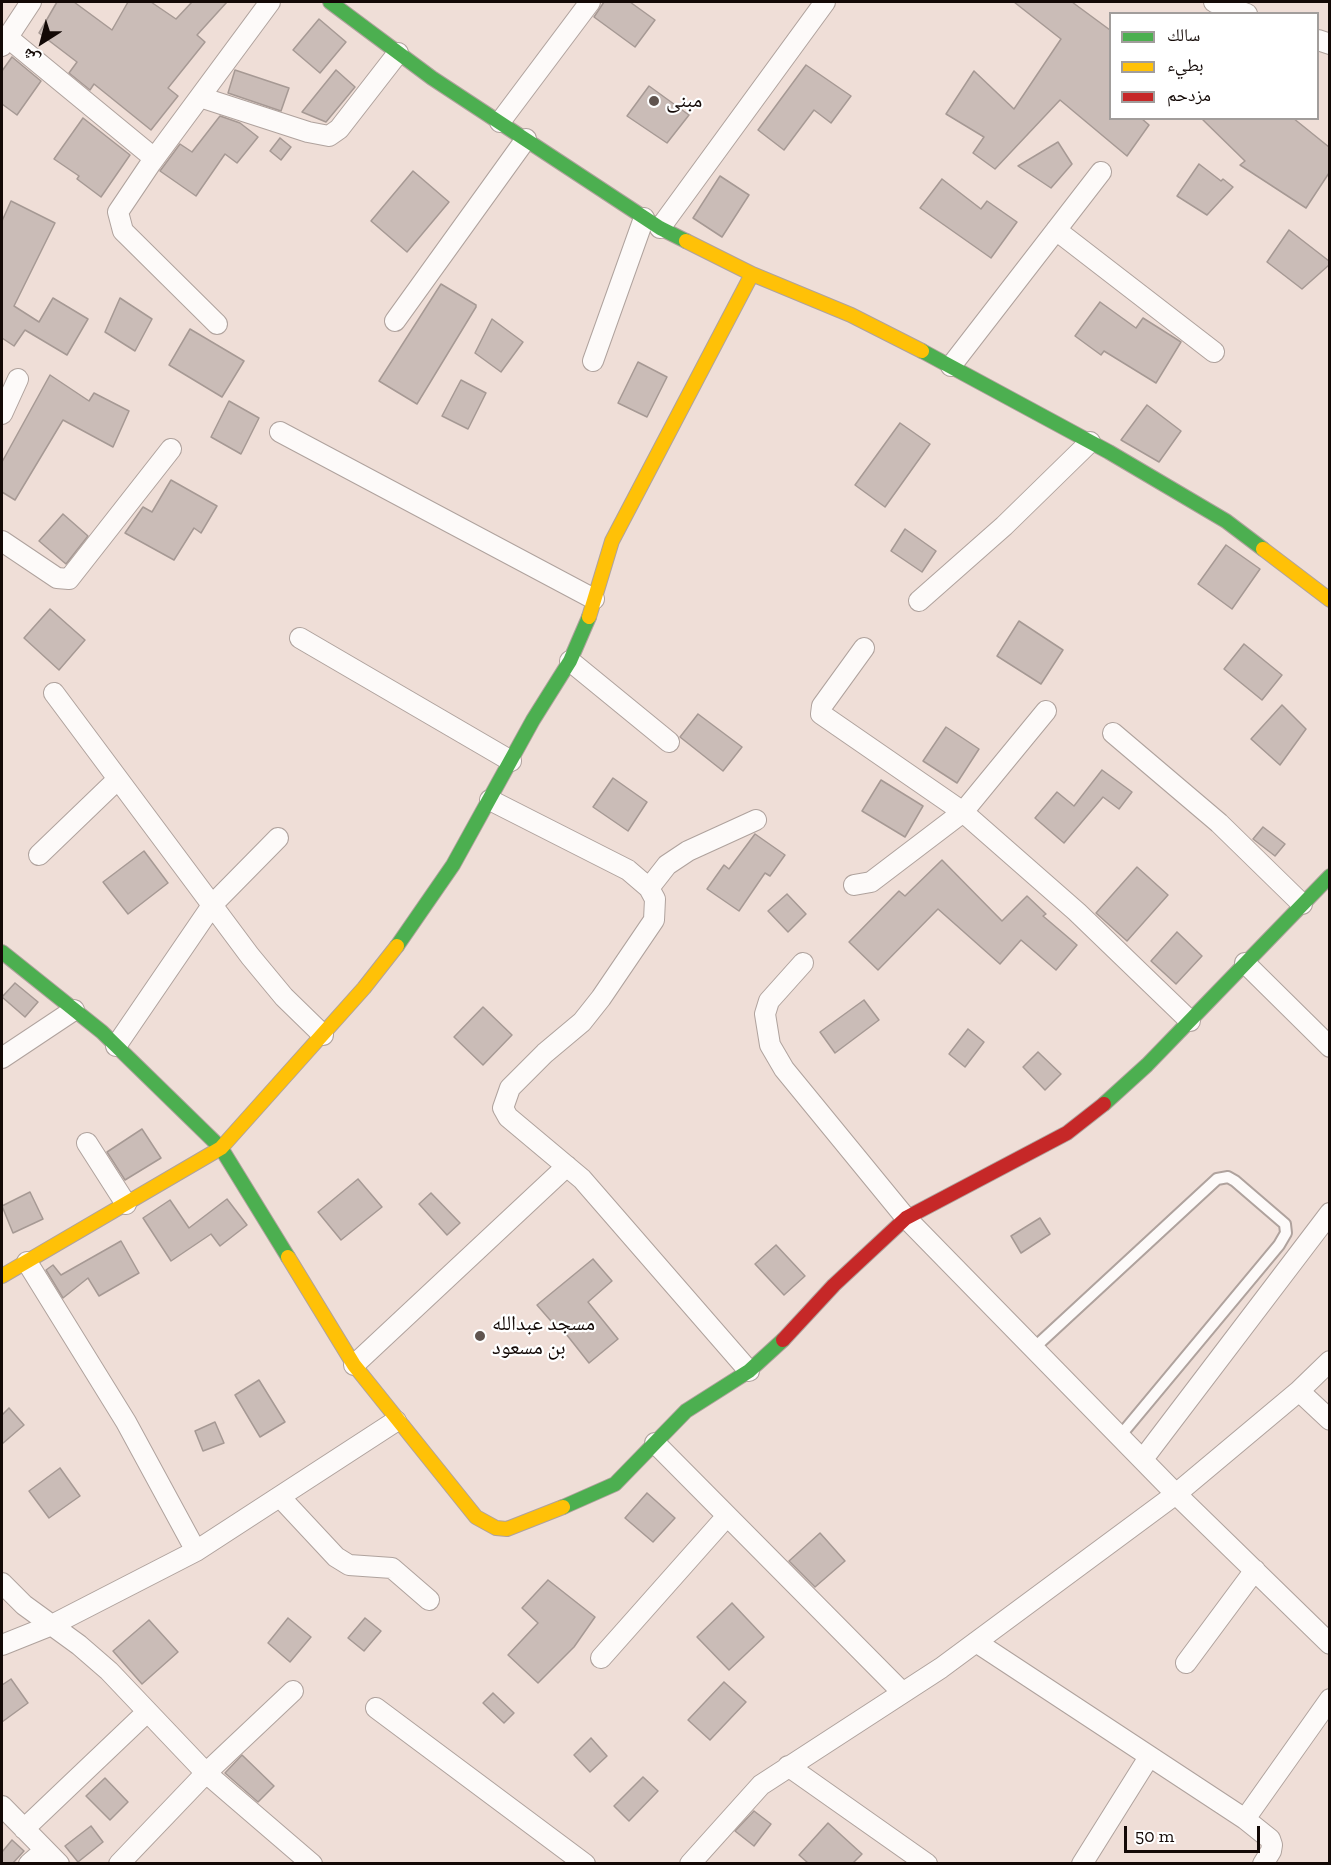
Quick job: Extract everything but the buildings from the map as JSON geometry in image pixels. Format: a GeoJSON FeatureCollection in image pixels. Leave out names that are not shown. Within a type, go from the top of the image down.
{"type":"FeatureCollection","features":[{"type":"Feature","properties":{"kind":"street"},"geometry":{"type":"LineString","coordinates":[[31,2],[4,41],[154,158]]}},
{"type":"Feature","properties":{"kind":"street"},"geometry":{"type":"LineString","coordinates":[[217,324],[123,231],[118,212],[154,158],[270,2]]}},
{"type":"Feature","properties":{"kind":"street"},"geometry":{"type":"LineString","coordinates":[[330,2],[398,53],[652,223],[752,274],[850,315],[951,366],[1090,442],[1226,520],[1329,600]]}},
{"type":"Feature","properties":{"kind":"street"},"geometry":{"type":"LineString","coordinates":[[500,122],[590,2]]}},
{"type":"Feature","properties":{"kind":"street"},"geometry":{"type":"LineString","coordinates":[[593,361],[652,223],[825,2]]}},
{"type":"Feature","properties":{"kind":"street"},"geometry":{"type":"LineString","coordinates":[[1214,2],[1242,12]]}},
{"type":"Feature","properties":{"kind":"street"},"geometry":{"type":"LineString","coordinates":[[200,96],[308,132],[329,136],[339,129],[398,53]]}},
{"type":"Feature","properties":{"kind":"street"},"geometry":{"type":"LineString","coordinates":[[395,321],[526,139]]}},
{"type":"Feature","properties":{"kind":"street"},"geometry":{"type":"LineString","coordinates":[[951,366],[1101,172]]}},
{"type":"Feature","properties":{"kind":"street"},"geometry":{"type":"LineString","coordinates":[[1056,230],[1214,352]]}},
{"type":"Feature","properties":{"kind":"street"},"geometry":{"type":"LineString","coordinates":[[2,1276],[221,1148],[323,1035],[419,917],[453,865],[570,661],[594,599],[612,541],[752,274]]}},
{"type":"Feature","properties":{"kind":"street"},"geometry":{"type":"LineString","coordinates":[[2,414],[18,379]]}},
{"type":"Feature","properties":{"kind":"street"},"geometry":{"type":"LineString","coordinates":[[280,432],[594,599]]}},
{"type":"Feature","properties":{"kind":"street"},"geometry":{"type":"LineString","coordinates":[[919,601],[1004,526],[1090,442]]}},
{"type":"Feature","properties":{"kind":"street"},"geometry":{"type":"LineString","coordinates":[[2,541],[57,578],[69,579],[171,449]]}},
{"type":"Feature","properties":{"kind":"street"},"geometry":{"type":"LineString","coordinates":[[300,638],[511,761]]}},
{"type":"Feature","properties":{"kind":"street"},"geometry":{"type":"LineString","coordinates":[[864,648],[822,706],[821,714],[963,812],[1077,912],[1191,1021]]}},
{"type":"Feature","properties":{"kind":"street"},"geometry":{"type":"LineString","coordinates":[[570,661],[669,742]]}},
{"type":"Feature","properties":{"kind":"street"},"geometry":{"type":"LineString","coordinates":[[54,693],[272,984],[323,1035]]}},
{"type":"Feature","properties":{"kind":"street"},"geometry":{"type":"LineString","coordinates":[[854,885],[871,882],[963,812],[1046,711]]}},
{"type":"Feature","properties":{"kind":"street"},"geometry":{"type":"LineString","coordinates":[[1113,733],[1219,824],[1302,903]]}},
{"type":"Feature","properties":{"kind":"street"},"geometry":{"type":"LineString","coordinates":[[39,855],[118,779]]}},
{"type":"Feature","properties":{"kind":"street"},"geometry":{"type":"LineString","coordinates":[[490,800],[628,870],[649,888],[656,899],[654,920],[649,930],[582,1022],[545,1053],[510,1088],[503,1107],[508,1117],[589,1187],[749,1371]]}},
{"type":"Feature","properties":{"kind":"street"},"geometry":{"type":"LineString","coordinates":[[649,888],[667,865],[688,850],[756,820]]}},
{"type":"Feature","properties":{"kind":"street"},"geometry":{"type":"LineString","coordinates":[[116,1046],[213,904],[278,838]]}},
{"type":"Feature","properties":{"kind":"street"},"geometry":{"type":"LineString","coordinates":[[2,952],[116,1046],[221,1148],[354,1365],[396,1421],[476,1517],[496,1528],[519,1526],[615,1484],[686,1411],[749,1371],[778,1346],[834,1285],[906,1218],[1067,1133],[1139,1072],[1191,1021],[1329,876]]}},
{"type":"Feature","properties":{"kind":"street"},"geometry":{"type":"LineString","coordinates":[[803,963],[769,1001],[765,1014],[771,1045],[784,1069],[906,1218],[1176,1494],[1329,1644]]}},
{"type":"Feature","properties":{"kind":"street"},"geometry":{"type":"LineString","coordinates":[[1245,963],[1329,1047]]}},
{"type":"Feature","properties":{"kind":"street"},"geometry":{"type":"LineString","coordinates":[[2,1058],[74,1010]]}},
{"type":"Feature","properties":{"kind":"street"},"geometry":{"type":"LineString","coordinates":[[87,1143],[126,1204]]}},
{"type":"Feature","properties":{"kind":"street"},"geometry":{"type":"LineString","coordinates":[[354,1365],[567,1166]]}},
{"type":"Feature","properties":{"kind":"street"},"geometry":{"type":"LineString","coordinates":[[1143,1459],[1329,1213]]}},
{"type":"Feature","properties":{"kind":"street"},"geometry":{"type":"LineString","coordinates":[[27,1262],[126,1422],[196,1551]]}},
{"type":"Feature","properties":{"kind":"street"},"geometry":{"type":"LineString","coordinates":[[690,1863],[746,1800],[788,1766],[976,1642],[1016,1610],[1176,1494],[1299,1391],[1329,1361]]}},
{"type":"Feature","properties":{"kind":"street"},"geometry":{"type":"LineString","coordinates":[[1299,1391],[1329,1420]]}},
{"type":"Feature","properties":{"kind":"street"},"geometry":{"type":"LineString","coordinates":[[2,1645],[52,1625],[196,1551],[396,1421]]}},
{"type":"Feature","properties":{"kind":"street"},"geometry":{"type":"LineString","coordinates":[[655,1443],[901,1691]]}},
{"type":"Feature","properties":{"kind":"street"},"geometry":{"type":"LineString","coordinates":[[280,1497],[336,1557],[349,1565],[359,1567],[392,1568],[429,1600]]}},
{"type":"Feature","properties":{"kind":"street"},"geometry":{"type":"LineString","coordinates":[[601,1658],[727,1516]]}},
{"type":"Feature","properties":{"kind":"street"},"geometry":{"type":"LineString","coordinates":[[1186,1663],[1255,1570]]}},
{"type":"Feature","properties":{"kind":"street"},"geometry":{"type":"LineString","coordinates":[[2,1583],[24,1605],[109,1671],[206,1773],[312,1863]]}},
{"type":"Feature","properties":{"kind":"street"},"geometry":{"type":"LineString","coordinates":[[976,1642],[1245,1819],[1270,1839],[1272,1851],[1263,1863]]}},
{"type":"Feature","properties":{"kind":"street"},"geometry":{"type":"LineString","coordinates":[[118,1863],[206,1773],[293,1691]]}},
{"type":"Feature","properties":{"kind":"street"},"geometry":{"type":"LineString","coordinates":[[1245,1819],[1329,1699]]}},
{"type":"Feature","properties":{"kind":"street"},"geometry":{"type":"LineString","coordinates":[[376,1708],[585,1863]]}},
{"type":"Feature","properties":{"kind":"street"},"geometry":{"type":"LineString","coordinates":[[24,1828],[147,1712]]}},
{"type":"Feature","properties":{"kind":"street"},"geometry":{"type":"LineString","coordinates":[[1082,1863],[1149,1757]]}},
{"type":"Feature","properties":{"kind":"street"},"geometry":{"type":"LineString","coordinates":[[788,1766],[927,1863]]}},
{"type":"Feature","properties":{"kind":"street"},"geometry":{"type":"LineString","coordinates":[[2,1806],[52,1857],[29,1863]]}},
{"type":"Feature","properties":{"kind":"lane"},"geometry":{"type":"LineString","coordinates":[[1034,1348],[1217,1179],[1228,1177],[1235,1181],[1285,1224],[1286,1233],[1279,1245],[1120,1436]]}},
{"type":"Feature","properties":{"kind":"traffic: fast"},"geometry":{"type":"LineString","coordinates":[[330,2],[432,78],[660,228],[686,241]]}},
{"type":"Feature","properties":{"kind":"traffic: fast"},"geometry":{"type":"LineString","coordinates":[[922,351],[1109,452],[1226,521],[1263,549]]}},
{"type":"Feature","properties":{"kind":"traffic: fast"},"geometry":{"type":"LineString","coordinates":[[397,946],[453,865],[533,720],[570,661],[589,617]]}},
{"type":"Feature","properties":{"kind":"traffic: fast"},"geometry":{"type":"LineString","coordinates":[[1104,1104],[1147,1065],[1330,876]]}},
{"type":"Feature","properties":{"kind":"traffic: fast"},"geometry":{"type":"LineString","coordinates":[[2,952],[102,1032],[221,1148],[288,1257]]}},
{"type":"Feature","properties":{"kind":"traffic: fast"},"geometry":{"type":"LineString","coordinates":[[563,1507],[615,1484],[686,1411],[749,1371],[783,1340]]}},
{"type":"Feature","properties":{"kind":"traffic: slow"},"geometry":{"type":"LineString","coordinates":[[686,241],[752,274],[851,315],[922,351]]}},
{"type":"Feature","properties":{"kind":"traffic: slow"},"geometry":{"type":"LineString","coordinates":[[589,617],[612,541],[752,274]]}},
{"type":"Feature","properties":{"kind":"traffic: slow"},"geometry":{"type":"LineString","coordinates":[[1263,549],[1330,600]]}},
{"type":"Feature","properties":{"kind":"traffic: slow"},"geometry":{"type":"LineString","coordinates":[[2,1276],[221,1148],[364,988],[397,946]]}},
{"type":"Feature","properties":{"kind":"traffic: slow"},"geometry":{"type":"LineString","coordinates":[[288,1257],[354,1365],[476,1517],[496,1528],[507,1529],[563,1507]]}},
{"type":"Feature","properties":{"kind":"traffic: jam"},"geometry":{"type":"LineString","coordinates":[[783,1340],[834,1285],[906,1218],[1067,1133],[1104,1104]]}},
{"type":"Feature","properties":{"kind":"place","name":"مبنى"},"geometry":{"type":"Point","coordinates":[654,101]}},
{"type":"Feature","properties":{"kind":"place","name":"مسجد عبدالله بن مسعود"},"geometry":{"type":"Point","coordinates":[480,1336]}}]}
